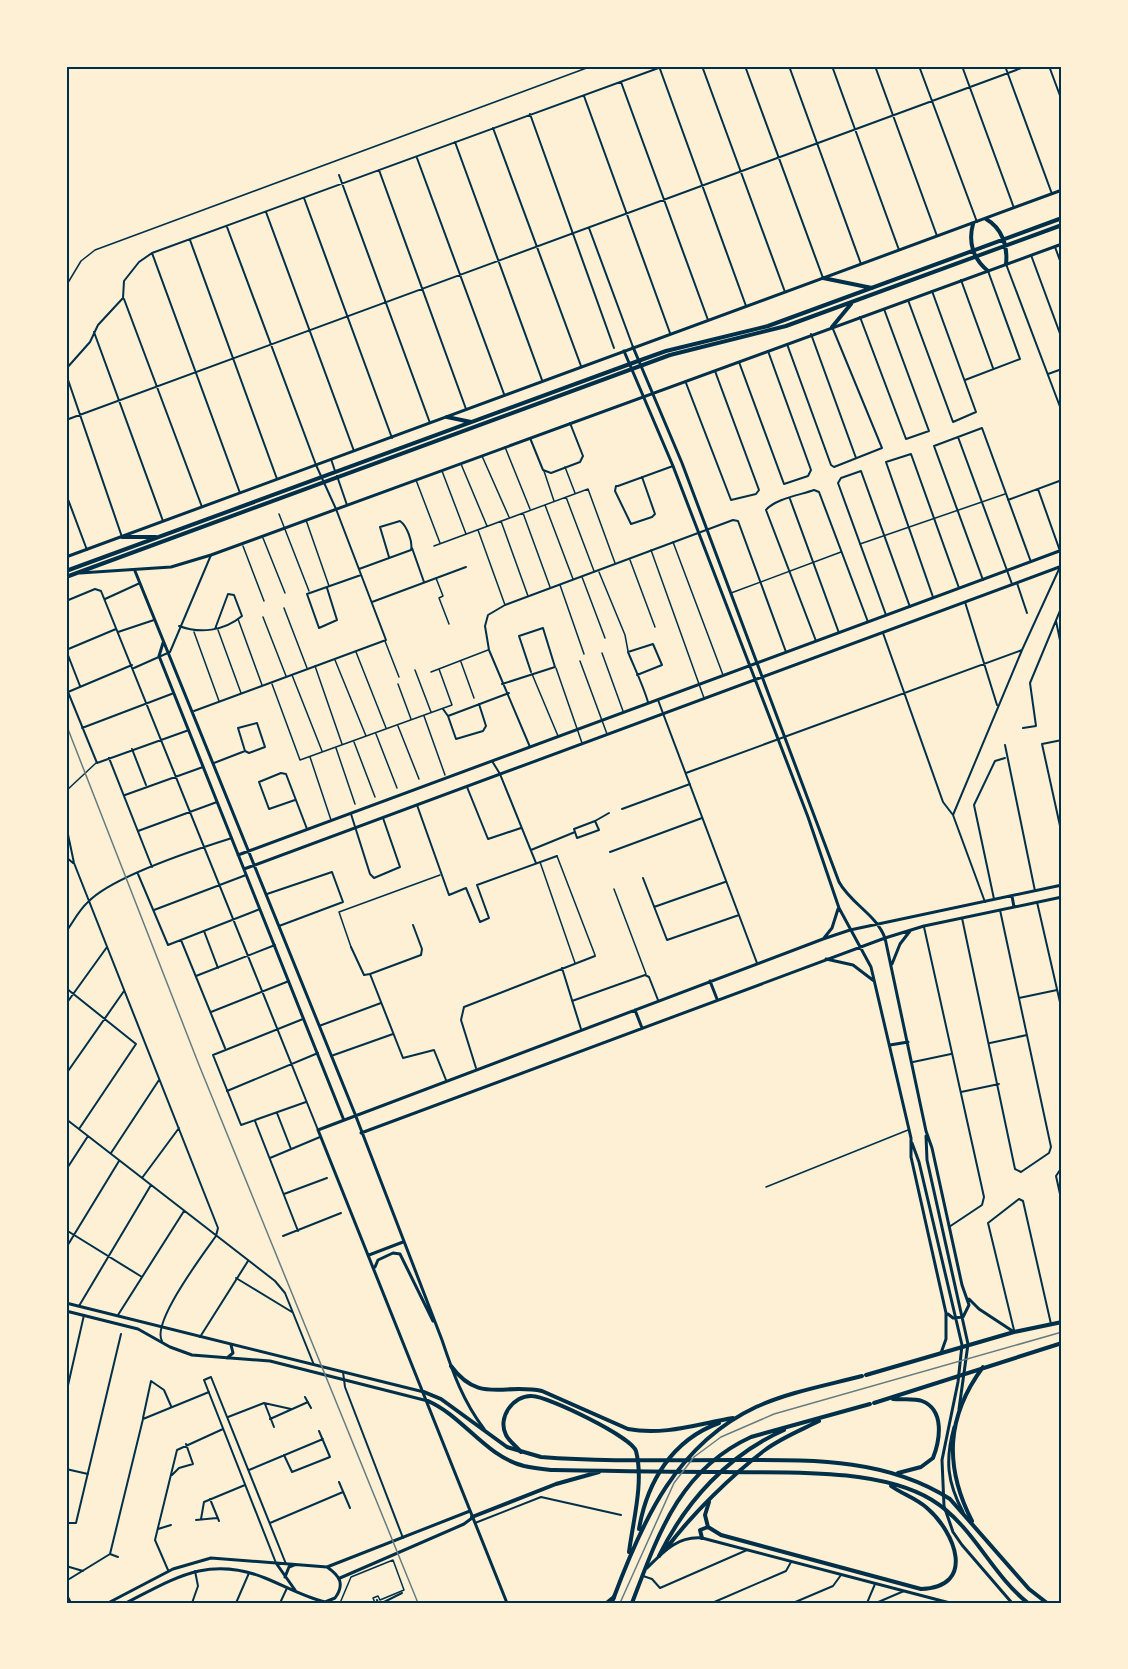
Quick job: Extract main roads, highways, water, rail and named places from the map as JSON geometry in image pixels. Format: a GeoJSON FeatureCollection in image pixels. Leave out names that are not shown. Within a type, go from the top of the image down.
{"type":"FeatureCollection","features":[{"type":"Feature","properties":{"kind":"highway"},"geometry":{"type":"LineString","coordinates":[[611,1603],[614,1597]]}},
{"type":"Feature","properties":{"kind":"main road"},"geometry":{"type":"LineString","coordinates":[[66,578],[630,367],[638,361],[675,348],[768,326],[1062,218]]}},
{"type":"Feature","properties":{"kind":"main road"},"geometry":{"type":"LineString","coordinates":[[986,219],[996,226],[1003,240],[1006,264]]}},
{"type":"Feature","properties":{"kind":"main road"},"geometry":{"type":"LineString","coordinates":[[975,223],[970,237],[973,251],[988,271]]}},
{"type":"Feature","properties":{"kind":"main road"},"geometry":{"type":"LineString","coordinates":[[66,571],[471,422],[630,367],[768,332],[1062,225]]}},
{"type":"Feature","properties":{"kind":"main road"},"geometry":{"type":"LineString","coordinates":[[823,278],[873,288]]}},
{"type":"Feature","properties":{"kind":"main road"},"geometry":{"type":"LineString","coordinates":[[832,327],[851,303]]}},
{"type":"Feature","properties":{"kind":"main road"},"geometry":{"type":"LineString","coordinates":[[447,417],[471,422]]}},
{"type":"Feature","properties":{"kind":"main road"},"geometry":{"type":"LineString","coordinates":[[122,537],[160,537]]}},
{"type":"Feature","properties":{"kind":"main road"},"geometry":{"type":"LineString","coordinates":[[638,1535],[646,1499],[654,1480],[675,1451],[708,1426],[775,1400],[1014,1332],[1062,1322]]}},
{"type":"Feature","properties":{"kind":"main road"},"geometry":{"type":"LineString","coordinates":[[632,1601],[655,1544],[686,1487],[704,1466],[734,1445],[751,1437],[889,1399],[1062,1343]]}},
{"type":"Feature","properties":{"kind":"main road"},"geometry":{"type":"LineString","coordinates":[[451,1366],[467,1385],[478,1389],[542,1391],[609,1422],[642,1432],[667,1431],[736,1417]]}},
{"type":"Feature","properties":{"kind":"main road"},"geometry":{"type":"LineString","coordinates":[[972,1521],[955,1483],[951,1454],[954,1433],[970,1385],[983,1367]]}},
{"type":"Feature","properties":{"kind":"main road"},"geometry":{"type":"LineString","coordinates":[[424,1392],[441,1399],[507,1447],[521,1452],[563,1459],[826,1461],[898,1473],[950,1499],[972,1521],[1029,1589],[1047,1603]]}},
{"type":"Feature","properties":{"kind":"main road"},"geometry":{"type":"LineString","coordinates":[[521,1452],[506,1435],[503,1423],[507,1411],[514,1402],[528,1395],[542,1398],[607,1429],[633,1445],[636,1451],[637,1486],[628,1559]]}},
{"type":"Feature","properties":{"kind":"main road"},"geometry":{"type":"LineString","coordinates":[[889,1399],[922,1401],[936,1413],[939,1423],[933,1458],[921,1467],[898,1473]]}},
{"type":"Feature","properties":{"kind":"main road"},"geometry":{"type":"LineString","coordinates":[[428,1401],[448,1412],[493,1451],[523,1466],[551,1470],[810,1473],[888,1484],[917,1493],[941,1506],[959,1522],[1028,1603]]}},
{"type":"Feature","properties":{"kind":"main road"},"geometry":{"type":"LineString","coordinates":[[666,1549],[677,1534],[709,1502],[767,1449],[827,1416]]}},
{"type":"Feature","properties":{"kind":"main road"},"geometry":{"type":"LineString","coordinates":[[614,1597],[635,1541],[668,1481],[680,1465],[715,1432],[736,1417]]}},
{"type":"Feature","properties":{"kind":"main road"},"geometry":{"type":"LineString","coordinates":[[659,1556],[671,1532],[720,1472],[743,1451],[794,1426]]}},
{"type":"Feature","properties":{"kind":"main road"},"geometry":{"type":"LineString","coordinates":[[472,1517],[556,1484],[603,1471]]}},
{"type":"Feature","properties":{"kind":"main road"},"geometry":{"type":"LineString","coordinates":[[709,1502],[705,1515],[708,1527],[721,1535],[921,1589],[935,1588],[954,1574],[957,1563],[954,1547],[928,1509],[888,1484]]}},
{"type":"Feature","properties":{"kind":"main road"},"geometry":{"type":"LineString","coordinates":[[702,1539],[700,1530],[708,1527]]}},
{"type":"Feature","properties":{"kind":"railway"},"geometry":{"type":"LineString","coordinates":[[66,724],[199,1065],[418,1603]]}},
{"type":"Feature","properties":{"kind":"railway"},"geometry":{"type":"LineString","coordinates":[[620,1603],[674,1483],[694,1457],[721,1437],[774,1414],[1062,1332]]}}]}
